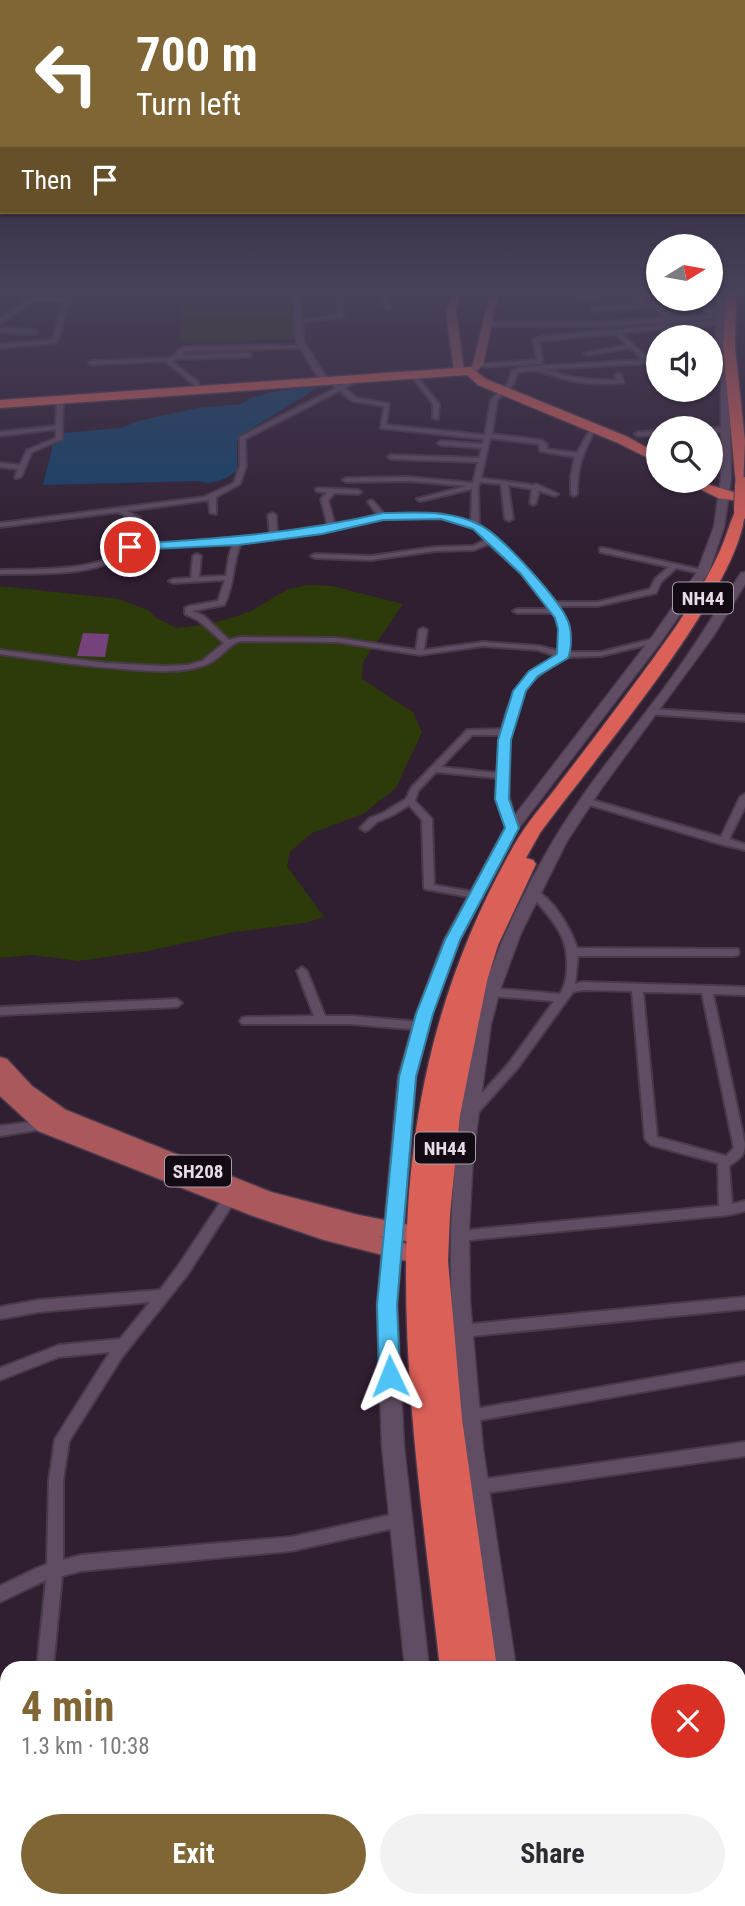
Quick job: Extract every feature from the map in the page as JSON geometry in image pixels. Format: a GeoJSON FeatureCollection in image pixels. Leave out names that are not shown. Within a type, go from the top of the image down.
{"type":"FeatureCollection","features":[{"type":"Feature","properties":{"kind":"highway"},"geometry":{"type":"LineString","coordinates":[[0,404],[331,383],[351,379]]}},
{"type":"Feature","properties":{"kind":"highway"},"geometry":{"type":"LineString","coordinates":[[484,379],[499,389],[624,440],[646,452]]}},
{"type":"Feature","properties":{"kind":"highway","name":"NH44"},"geometry":{"type":"LineString","coordinates":[[455,1661],[427,1413],[419,1315],[405,1242],[441,1057],[480,927],[526,840],[622,713],[712,584],[731,546],[743,498],[736,379]]}},
{"type":"Feature","properties":{"kind":"highway"},"geometry":{"type":"LineString","coordinates":[[724,492],[743,498]]}},
{"type":"Feature","properties":{"kind":"highway"},"geometry":{"type":"LineString","coordinates":[[704,493],[721,512]]}},
{"type":"Feature","properties":{"kind":"highway","name":"NH44"},"geometry":{"type":"LineString","coordinates":[[480,1661],[448,1419],[435,1261],[437,1214],[448,1115],[476,981],[488,945],[528,861],[553,822],[719,596],[745,544]]}},
{"type":"Feature","properties":{"kind":"main road","name":"SH208"},"geometry":{"type":"LineString","coordinates":[[0,1064],[52,1120],[267,1199],[329,1216],[405,1242]]}},
{"type":"Feature","properties":{"kind":"main road","name":"SH208"},"geometry":{"type":"LineString","coordinates":[[0,1085],[52,1120],[230,1198],[324,1231],[405,1242]]}},
{"type":"Feature","properties":{"kind":"street"},"geometry":{"type":"LineString","coordinates":[[191,379],[198,390]]}},
{"type":"Feature","properties":{"kind":"street"},"geometry":{"type":"LineString","coordinates":[[327,379],[355,400],[387,404],[383,427],[541,442],[544,444],[542,450],[578,455]]}},
{"type":"Feature","properties":{"kind":"street"},"geometry":{"type":"LineString","coordinates":[[420,379],[436,404],[436,418]]}},
{"type":"Feature","properties":{"kind":"street"},"geometry":{"type":"LineString","coordinates":[[477,527],[476,484],[481,460],[494,400],[499,389],[509,379]]}},
{"type":"Feature","properties":{"kind":"street"},"geometry":{"type":"LineString","coordinates":[[579,379],[622,382],[620,379]]}},
{"type":"Feature","properties":{"kind":"street"},"geometry":{"type":"LineString","coordinates":[[416,1661],[393,1447],[387,1305],[405,1242],[407,1077],[421,1026],[453,940],[512,828],[656,640],[704,572],[721,512],[727,430],[735,379]]}},
{"type":"Feature","properties":{"kind":"street"},"geometry":{"type":"LineString","coordinates":[[0,525],[212,496],[237,484],[243,466],[242,438],[331,383]]}},
{"type":"Feature","properties":{"kind":"street"},"geometry":{"type":"LineString","coordinates":[[18,477],[32,449],[57,441],[60,399]]}},
{"type":"Feature","properties":{"kind":"street"},"geometry":{"type":"LineString","coordinates":[[0,434],[60,427]]}},
{"type":"Feature","properties":{"kind":"street"},"geometry":{"type":"LineString","coordinates":[[575,494],[573,477],[578,455],[593,429]]}},
{"type":"Feature","properties":{"kind":"street"},"geometry":{"type":"LineString","coordinates":[[638,435],[646,434]]}},
{"type":"Feature","properties":{"kind":"street"},"geometry":{"type":"LineString","coordinates":[[441,443],[485,446]]}},
{"type":"Feature","properties":{"kind":"street"},"geometry":{"type":"LineString","coordinates":[[723,445],[727,445]]}},
{"type":"Feature","properties":{"kind":"street"},"geometry":{"type":"LineString","coordinates":[[391,457],[481,460]]}},
{"type":"Feature","properties":{"kind":"street"},"geometry":{"type":"LineString","coordinates":[[0,465],[23,467]]}},
{"type":"Feature","properties":{"kind":"street"},"geometry":{"type":"LineString","coordinates":[[346,480],[409,479],[536,486],[555,494]]}},
{"type":"Feature","properties":{"kind":"street"},"geometry":{"type":"LineString","coordinates":[[420,499],[476,484]]}},
{"type":"Feature","properties":{"kind":"street"},"geometry":{"type":"LineString","coordinates":[[504,484],[509,519]]}},
{"type":"Feature","properties":{"kind":"street"},"geometry":{"type":"LineString","coordinates":[[533,503],[536,486]]}},
{"type":"Feature","properties":{"kind":"street"},"geometry":{"type":"LineString","coordinates":[[318,490],[358,492]]}},
{"type":"Feature","properties":{"kind":"street"},"geometry":{"type":"LineString","coordinates":[[331,490],[330,495],[324,499],[332,528]]}},
{"type":"Feature","properties":{"kind":"street"},"geometry":{"type":"LineString","coordinates":[[212,496],[215,513]]}},
{"type":"Feature","properties":{"kind":"street"},"geometry":{"type":"LineString","coordinates":[[371,502],[383,517]]}},
{"type":"Feature","properties":{"kind":"street"},"geometry":{"type":"LineString","coordinates":[[0,572],[75,568],[114,560],[130,547],[136,530],[136,518],[121,510]]}},
{"type":"Feature","properties":{"kind":"street"},"geometry":{"type":"LineString","coordinates":[[272,515],[274,536]]}},
{"type":"Feature","properties":{"kind":"street"},"geometry":{"type":"LineString","coordinates":[[130,547],[238,541],[332,528],[383,517],[441,516],[477,527],[524,570],[553,608],[564,629],[563,655]]}},
{"type":"Feature","properties":{"kind":"street"},"geometry":{"type":"LineString","coordinates":[[315,556],[371,558],[435,549],[474,548],[491,540]]}},
{"type":"Feature","properties":{"kind":"street"},"geometry":{"type":"LineString","coordinates":[[227,642],[201,618],[188,612],[189,608],[221,603],[229,587],[238,541]]}},
{"type":"Feature","properties":{"kind":"street"},"geometry":{"type":"LineString","coordinates":[[603,550],[704,572]]}},
{"type":"Feature","properties":{"kind":"street"},"geometry":{"type":"LineString","coordinates":[[195,580],[197,556]]}},
{"type":"Feature","properties":{"kind":"street"},"geometry":{"type":"LineString","coordinates":[[517,611],[598,604],[653,591],[658,581],[674,566]]}},
{"type":"Feature","properties":{"kind":"street"},"geometry":{"type":"LineString","coordinates":[[503,1661],[469,1416],[461,1331],[459,1236],[467,1118],[491,992],[504,956],[534,892],[586,801],[717,621],[745,575]]}},
{"type":"Feature","properties":{"kind":"street"},"geometry":{"type":"LineString","coordinates":[[173,581],[229,579]]}},
{"type":"Feature","properties":{"kind":"street"},"geometry":{"type":"LineString","coordinates":[[420,653],[423,630]]}},
{"type":"Feature","properties":{"kind":"street"},"geometry":{"type":"LineString","coordinates":[[0,652],[122,666],[177,668],[205,663],[227,642],[240,639],[338,639],[420,653],[483,644],[539,648],[563,655],[601,654],[656,640]]}},
{"type":"Feature","properties":{"kind":"street"},"geometry":{"type":"LineString","coordinates":[[512,828],[502,799],[507,732],[520,691],[534,674],[563,655]]}},
{"type":"Feature","properties":{"kind":"street"},"geometry":{"type":"LineString","coordinates":[[652,712],[745,718]]}},
{"type":"Feature","properties":{"kind":"street"},"geometry":{"type":"LineString","coordinates":[[410,801],[414,790],[470,732],[507,732]]}},
{"type":"Feature","properties":{"kind":"street"},"geometry":{"type":"LineString","coordinates":[[434,769],[504,776]]}},
{"type":"Feature","properties":{"kind":"street"},"geometry":{"type":"LineString","coordinates":[[723,842],[745,797]]}},
{"type":"Feature","properties":{"kind":"street"},"geometry":{"type":"LineString","coordinates":[[410,801],[427,819],[429,887],[477,895]]}},
{"type":"Feature","properties":{"kind":"street"},"geometry":{"type":"LineString","coordinates":[[365,828],[375,817],[390,813],[396,806],[410,801]]}},
{"type":"Feature","properties":{"kind":"street"},"geometry":{"type":"LineString","coordinates":[[586,801],[745,847]]}},
{"type":"Feature","properties":{"kind":"street"},"geometry":{"type":"LineString","coordinates":[[467,1118],[513,1066],[566,993],[573,974],[573,952],[558,917],[534,892]]}},
{"type":"Feature","properties":{"kind":"street"},"geometry":{"type":"LineString","coordinates":[[573,952],[734,952]]}},
{"type":"Feature","properties":{"kind":"street"},"geometry":{"type":"LineString","coordinates":[[302,971],[321,1021]]}},
{"type":"Feature","properties":{"kind":"street"},"geometry":{"type":"LineString","coordinates":[[491,992],[566,993],[583,986],[745,991]]}},
{"type":"Feature","properties":{"kind":"street"},"geometry":{"type":"LineString","coordinates":[[637,988],[651,1139],[655,1143],[725,1160]]}},
{"type":"Feature","properties":{"kind":"street"},"geometry":{"type":"LineString","coordinates":[[707,990],[742,1146],[738,1153],[725,1160],[721,1170],[726,1210]]}},
{"type":"Feature","properties":{"kind":"street"},"geometry":{"type":"LineString","coordinates":[[0,1011],[177,1003]]}},
{"type":"Feature","properties":{"kind":"street"},"geometry":{"type":"LineString","coordinates":[[246,1021],[321,1021],[421,1026]]}},
{"type":"Feature","properties":{"kind":"street"},"geometry":{"type":"LineString","coordinates":[[0,1131],[52,1120]]}},
{"type":"Feature","properties":{"kind":"street"},"geometry":{"type":"LineString","coordinates":[[46,1661],[55,1569],[56,1480],[62,1439],[123,1345],[183,1270],[230,1198]]}},
{"type":"Feature","properties":{"kind":"street"},"geometry":{"type":"LineString","coordinates":[[459,1236],[745,1206]]}},
{"type":"Feature","properties":{"kind":"street"},"geometry":{"type":"LineString","coordinates":[[0,1313],[38,1306],[162,1296]]}},
{"type":"Feature","properties":{"kind":"street"},"geometry":{"type":"LineString","coordinates":[[461,1331],[745,1303]]}},
{"type":"Feature","properties":{"kind":"street"},"geometry":{"type":"LineString","coordinates":[[0,1374],[59,1351],[123,1345]]}},
{"type":"Feature","properties":{"kind":"street"},"geometry":{"type":"LineString","coordinates":[[469,1416],[745,1368]]}},
{"type":"Feature","properties":{"kind":"street"},"geometry":{"type":"LineString","coordinates":[[478,1487],[745,1449]]}},
{"type":"Feature","properties":{"kind":"street"},"geometry":{"type":"LineString","coordinates":[[0,1594],[55,1569],[81,1563],[291,1544],[399,1520]]}},
{"type":"Feature","properties":{"kind":"green space"},"geometry":{"type":"Polygon","coordinates":[[[308,585],[332,586],[403,604],[363,662],[362,679],[413,712],[422,732],[396,788],[363,814],[312,833],[290,852],[287,866],[324,917],[305,923],[234,932],[149,951],[78,961],[32,955],[0,958],[0,586],[119,599],[150,611],[156,618],[177,628],[209,624],[237,616],[251,611],[288,589],[308,585]]]}},
{"type":"Feature","properties":{"kind":"water"},"geometry":{"type":"Polygon","coordinates":[[[324,384],[241,435],[237,442],[237,471],[219,481],[43,485],[53,444],[63,433],[120,428],[142,420],[198,408],[241,404],[272,392],[324,384]]]}},
{"type":"Feature","properties":{"kind":"building"},"geometry":{"type":"Polygon","coordinates":[[[83,633],[109,634],[105,657],[77,656],[83,633]]]}},
{"type":"Feature","properties":{"kind":"route"},"geometry":{"type":"LineString","coordinates":[[130,547],[238,541],[322,531],[383,517],[441,516],[477,527],[524,570],[561,618],[564,629],[563,655],[534,674],[520,691],[505,740],[502,799],[512,828],[453,940],[424,1014],[407,1077],[387,1305],[390,1376]]}}]}
